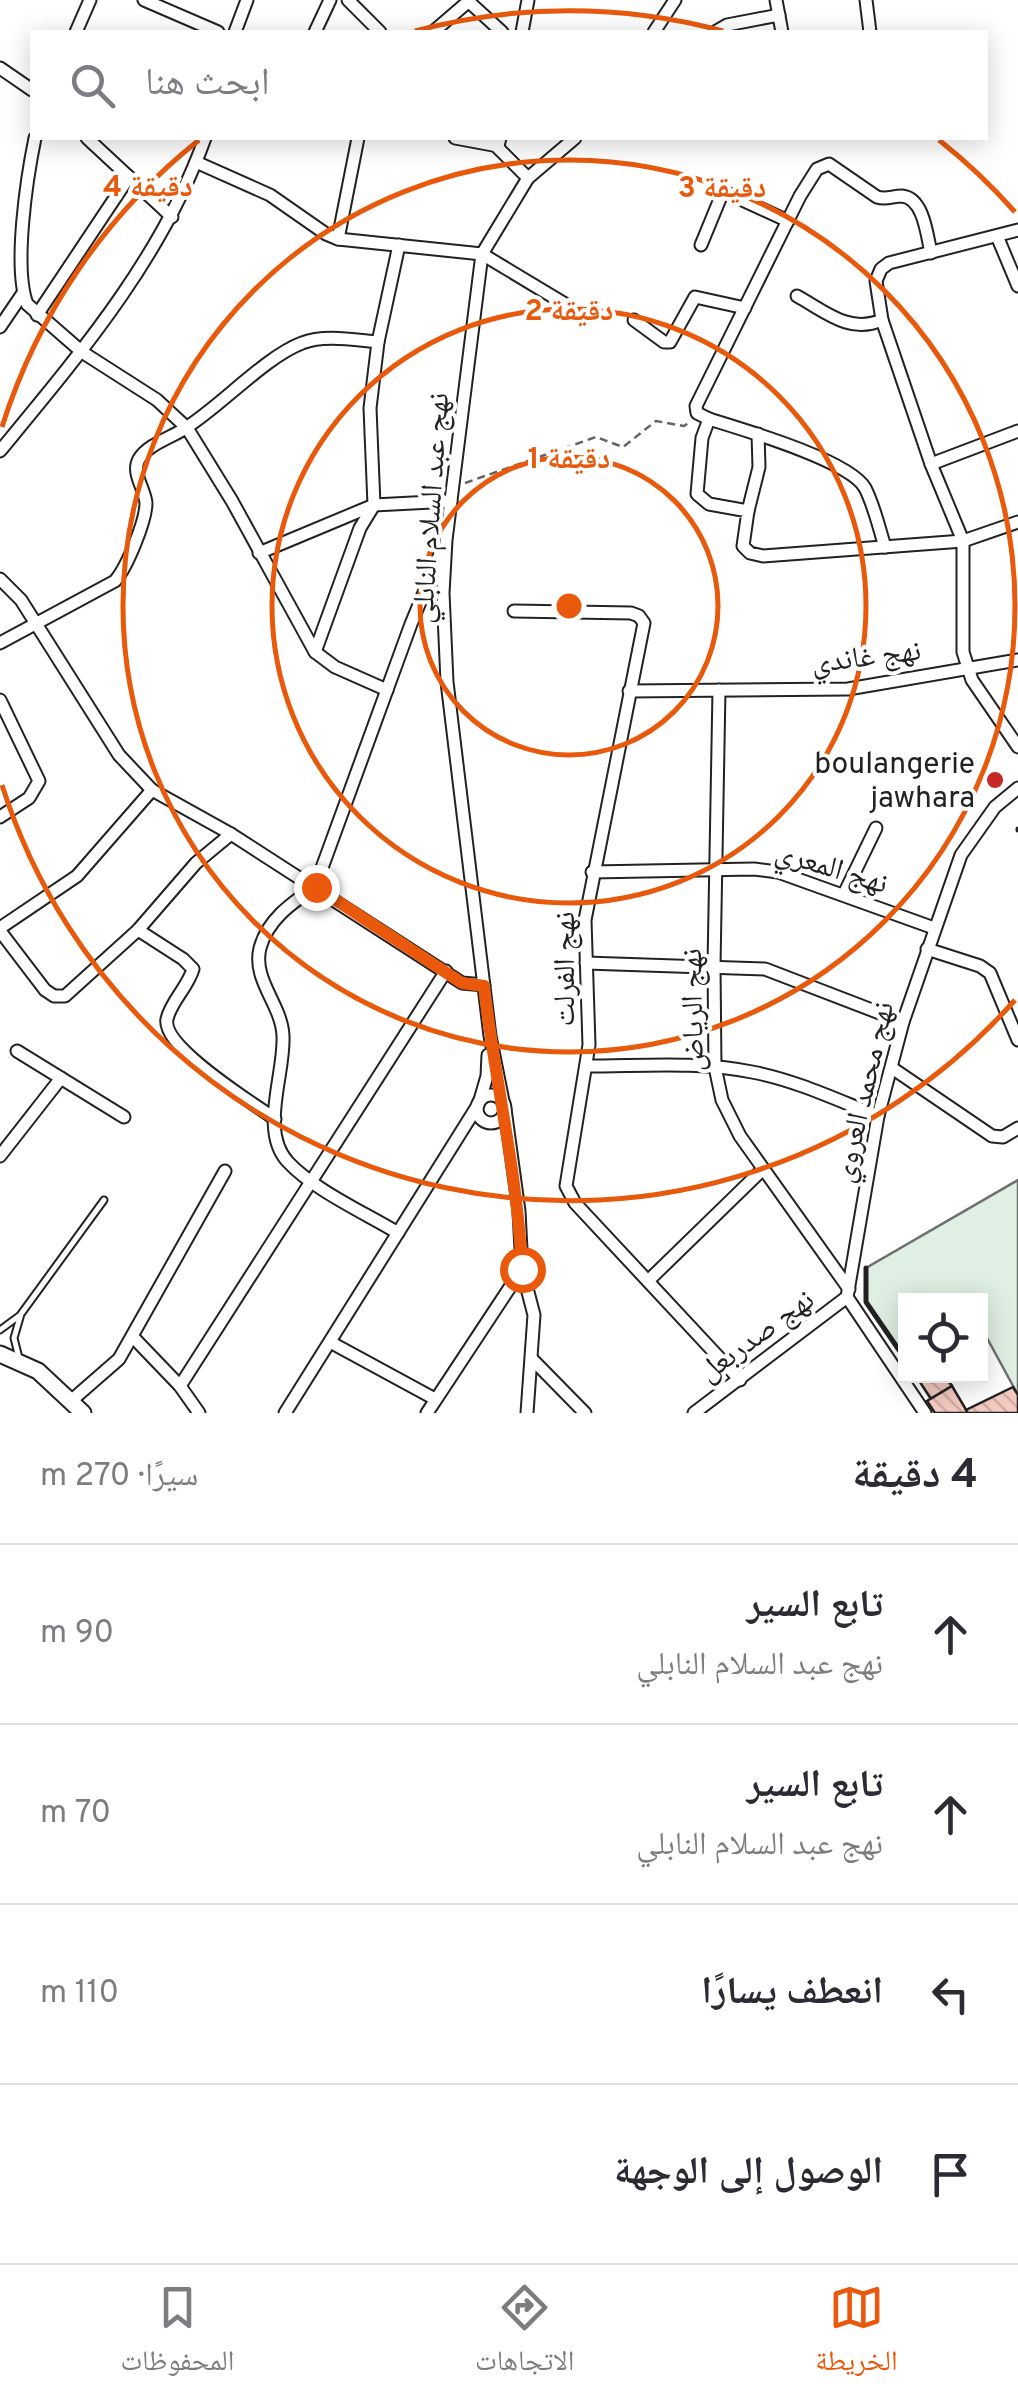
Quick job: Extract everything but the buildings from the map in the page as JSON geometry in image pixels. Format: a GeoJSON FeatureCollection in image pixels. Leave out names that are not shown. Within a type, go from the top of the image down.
{"type":"FeatureCollection","features":[{"type":"Feature","properties":{"kind":"main road"},"geometry":{"type":"LineString","coordinates":[[0,1354],[46,1377],[78,1407]]}},
{"type":"Feature","properties":{"kind":"street"},"geometry":{"type":"LineString","coordinates":[[77,30],[90,0]]}},
{"type":"Feature","properties":{"kind":"street"},"geometry":{"type":"LineString","coordinates":[[144,0],[213,30]]}},
{"type":"Feature","properties":{"kind":"street"},"geometry":{"type":"LineString","coordinates":[[236,30],[247,0]]}},
{"type":"Feature","properties":{"kind":"street"},"geometry":{"type":"LineString","coordinates":[[316,30],[330,0]]}},
{"type":"Feature","properties":{"kind":"street"},"geometry":{"type":"LineString","coordinates":[[348,0],[378,30]]}},
{"type":"Feature","properties":{"kind":"street"},"geometry":{"type":"LineString","coordinates":[[522,30],[528,0]]}},
{"type":"Feature","properties":{"kind":"street"},"geometry":{"type":"LineString","coordinates":[[655,30],[675,0]]}},
{"type":"Feature","properties":{"kind":"street"},"geometry":{"type":"LineString","coordinates":[[776,0],[782,30]]}},
{"type":"Feature","properties":{"kind":"street"},"geometry":{"type":"LineString","coordinates":[[866,0],[870,30]]}},
{"type":"Feature","properties":{"kind":"street"},"geometry":{"type":"LineString","coordinates":[[435,30],[469,1],[500,30]]}},
{"type":"Feature","properties":{"kind":"street"},"geometry":{"type":"LineString","coordinates":[[719,30],[779,15]]}},
{"type":"Feature","properties":{"kind":"street"},"geometry":{"type":"LineString","coordinates":[[0,68],[30,89]]}},
{"type":"Feature","properties":{"kind":"street"},"geometry":{"type":"LineString","coordinates":[[35,140],[27,178],[22,293],[27,304],[82,352],[157,400],[187,428],[315,652],[335,667],[387,690]]}},
{"type":"Feature","properties":{"kind":"street"},"geometry":{"type":"LineString","coordinates":[[89,140],[172,217]]}},
{"type":"Feature","properties":{"kind":"street"},"geometry":{"type":"LineString","coordinates":[[0,451],[82,352],[172,217],[204,140]]}},
{"type":"Feature","properties":{"kind":"street"},"geometry":{"type":"LineString","coordinates":[[338,239],[358,140]]}},
{"type":"Feature","properties":{"kind":"street"},"geometry":{"type":"LineString","coordinates":[[495,140],[528,178]]}},
{"type":"Feature","properties":{"kind":"street","name":"نهج عبد السلام النابلي"},"geometry":{"type":"LineString","coordinates":[[527,1413],[534,1315],[522,1269],[512,1152],[490,1036],[448,682],[444,593],[446,540],[482,254],[528,178],[573,140]]}},
{"type":"Feature","properties":{"kind":"street"},"geometry":{"type":"LineString","coordinates":[[196,162],[270,195],[338,239],[482,254],[564,304]]}},
{"type":"Feature","properties":{"kind":"street"},"geometry":{"type":"LineString","coordinates":[[885,547],[864,485],[829,462],[703,416],[696,406],[812,174],[822,164],[829,164],[877,197],[904,196],[912,200],[920,213],[931,253]]}},
{"type":"Feature","properties":{"kind":"street"},"geometry":{"type":"LineString","coordinates":[[37,315],[129,177]]}},
{"type":"Feature","properties":{"kind":"street"},"geometry":{"type":"LineString","coordinates":[[701,245],[722,194],[728,193],[788,221]]}},
{"type":"Feature","properties":{"kind":"street"},"geometry":{"type":"LineString","coordinates":[[1018,230],[889,263],[882,268],[875,290],[931,464],[963,541],[966,668],[1018,746]]}},
{"type":"Feature","properties":{"kind":"street"},"geometry":{"type":"LineString","coordinates":[[997,236],[1018,286]]}},
{"type":"Feature","properties":{"kind":"street"},"geometry":{"type":"LineString","coordinates":[[315,652],[360,528],[374,504],[370,408],[378,342],[400,245]]}},
{"type":"Feature","properties":{"kind":"street"},"geometry":{"type":"LineString","coordinates":[[0,326],[22,293]]}},
{"type":"Feature","properties":{"kind":"street"},"geometry":{"type":"LineString","coordinates":[[797,296],[850,325],[863,328],[882,320]]}},
{"type":"Feature","properties":{"kind":"street"},"geometry":{"type":"LineString","coordinates":[[634,320],[664,342],[670,342],[695,297],[745,308]]}},
{"type":"Feature","properties":{"kind":"street"},"geometry":{"type":"LineString","coordinates":[[0,643],[123,572],[146,510],[146,497],[137,473],[140,459],[298,344],[338,339],[378,342]]}},
{"type":"Feature","properties":{"kind":"street"},"geometry":{"type":"LineString","coordinates":[[703,416],[697,494],[709,504],[748,511]]}},
{"type":"Feature","properties":{"kind":"street"},"geometry":{"type":"LineString","coordinates":[[931,464],[1018,431]]}},
{"type":"Feature","properties":{"kind":"street"},"geometry":{"type":"LineString","coordinates":[[758,434],[759,467],[743,546],[750,553],[763,556],[963,541],[1018,522]]}},
{"type":"Feature","properties":{"kind":"street"},"geometry":{"type":"LineString","coordinates":[[260,553],[374,504],[452,494]]}},
{"type":"Feature","properties":{"kind":"street"},"geometry":{"type":"LineString","coordinates":[[398,1232],[311,1180],[288,1162],[281,1151],[275,1119],[283,1056],[282,1030],[260,971],[260,950],[278,917],[316,887],[446,540]]}},
{"type":"Feature","properties":{"kind":"street"},"geometry":{"type":"LineString","coordinates":[[0,579],[21,600],[119,755],[152,790],[231,834],[462,983],[484,986]]}},
{"type":"Feature","properties":{"kind":"street","name":"نهج الفرلت"},"geometry":{"type":"LineString","coordinates":[[514,610],[639,616],[644,623],[585,920],[587,1066],[566,1186],[575,1204],[648,1281]]}},
{"type":"Feature","properties":{"kind":"street","name":"نهج غاندي"},"geometry":{"type":"LineString","coordinates":[[629,692],[848,689],[1018,660]]}},
{"type":"Feature","properties":{"kind":"street","name":"نهج الرياض"},"geometry":{"type":"LineString","coordinates":[[719,690],[715,1067],[724,1109],[848,1292]]}},
{"type":"Feature","properties":{"kind":"street"},"geometry":{"type":"LineString","coordinates":[[0,700],[39,781],[29,798],[0,817]]}},
{"type":"Feature","properties":{"kind":"street","name":"نهج محمد العروي"},"geometry":{"type":"LineString","coordinates":[[848,1292],[878,1116],[934,928],[971,837],[995,807],[1018,788]]}},
{"type":"Feature","properties":{"kind":"street"},"geometry":{"type":"LineString","coordinates":[[152,790],[77,876],[0,929],[45,990],[60,997],[70,994],[138,930],[196,863],[231,834]]}},
{"type":"Feature","properties":{"kind":"street"},"geometry":{"type":"LineString","coordinates":[[844,894],[876,828]]}},
{"type":"Feature","properties":{"kind":"street","name":"نهج المعري"},"geometry":{"type":"LineString","coordinates":[[592,872],[778,872],[934,928]]}},
{"type":"Feature","properties":{"kind":"street"},"geometry":{"type":"LineString","coordinates":[[138,930],[183,959],[192,970],[168,1016],[171,1036],[199,1064],[275,1119]]}},
{"type":"Feature","properties":{"kind":"street"},"geometry":{"type":"LineString","coordinates":[[927,950],[980,966],[990,973],[1018,1040]]}},
{"type":"Feature","properties":{"kind":"street"},"geometry":{"type":"LineString","coordinates":[[586,963],[714,966],[774,972],[903,1022]]}},
{"type":"Feature","properties":{"kind":"street"},"geometry":{"type":"LineString","coordinates":[[180,1386],[446,972]]}},
{"type":"Feature","properties":{"kind":"street","name":"نهج عبد السلام النابلي"},"geometry":{"type":"LineString","coordinates":[[479,1104],[487,1076],[490,1036]]}},
{"type":"Feature","properties":{"kind":"street"},"geometry":{"type":"LineString","coordinates":[[17,1051],[124,1117]]}},
{"type":"Feature","properties":{"kind":"street"},"geometry":{"type":"LineString","coordinates":[[587,1066],[715,1067],[777,1078],[878,1116]]}},
{"type":"Feature","properties":{"kind":"street"},"geometry":{"type":"LineString","coordinates":[[892,1068],[992,1136],[1003,1138],[1018,1128]]}},
{"type":"Feature","properties":{"kind":"street"},"geometry":{"type":"LineString","coordinates":[[0,1156],[61,1078]]}},
{"type":"Feature","properties":{"kind":"street"},"geometry":{"type":"LineString","coordinates":[[286,1413],[479,1104],[491,1096],[499,1098],[504,1107],[501,1119],[487,1122],[452,1149]]}},
{"type":"Feature","properties":{"kind":"street"},"geometry":{"type":"LineString","coordinates":[[479,1104],[479,1117],[504,1136],[512,1152]]}},
{"type":"Feature","properties":{"kind":"street"},"geometry":{"type":"LineString","coordinates":[[740,1380],[648,1281],[763,1169]]}},
{"type":"Feature","properties":{"kind":"street"},"geometry":{"type":"LineString","coordinates":[[78,1407],[133,1337],[225,1171]]}},
{"type":"Feature","properties":{"kind":"street"},"geometry":{"type":"LineString","coordinates":[[426,1413],[522,1269]]}},
{"type":"Feature","properties":{"kind":"street"},"geometry":{"type":"LineString","coordinates":[[848,1292],[925,1413]]}},
{"type":"Feature","properties":{"kind":"street","name":"نهج صدربعل"},"geometry":{"type":"LineString","coordinates":[[694,1413],[848,1292]]}},
{"type":"Feature","properties":{"kind":"street"},"geometry":{"type":"LineString","coordinates":[[133,1337],[180,1386],[199,1413]]}},
{"type":"Feature","properties":{"kind":"street"},"geometry":{"type":"LineString","coordinates":[[330,1342],[435,1399]]}},
{"type":"Feature","properties":{"kind":"street"},"geometry":{"type":"LineString","coordinates":[[532,1359],[585,1413]]}},
{"type":"Feature","properties":{"kind":"lane"},"geometry":{"type":"LineString","coordinates":[[0,1330],[21,1314],[104,1200]]}},
{"type":"Feature","properties":{"kind":"lane"},"geometry":{"type":"LineString","coordinates":[[20,1362],[14,1338],[21,1314]]}},
{"type":"Feature","properties":{"kind":"path"},"geometry":{"type":"LineString","coordinates":[[452,494],[596,437],[623,447],[652,422],[684,426],[703,416]]}},
{"type":"Feature","properties":{"kind":"green space"},"geometry":{"type":"Polygon","coordinates":[[[1018,1180],[1018,1395],[988,1340],[988,1293],[898,1293],[898,1350],[866,1302],[866,1268],[1018,1180]]]}},
{"type":"Feature","properties":{"kind":"wall"},"geometry":{"type":"LineString","coordinates":[[866,1268],[866,1302],[898,1349]]}},
{"type":"Feature","properties":{"kind":"place","name":"boulangerie jawhara"},"geometry":{"type":"Point","coordinates":[995,780]}},
{"type":"Feature","properties":{"kind":"route"},"geometry":{"type":"LineString","coordinates":[[316,887],[462,983],[484,986],[512,1152],[522,1269]]}}]}
